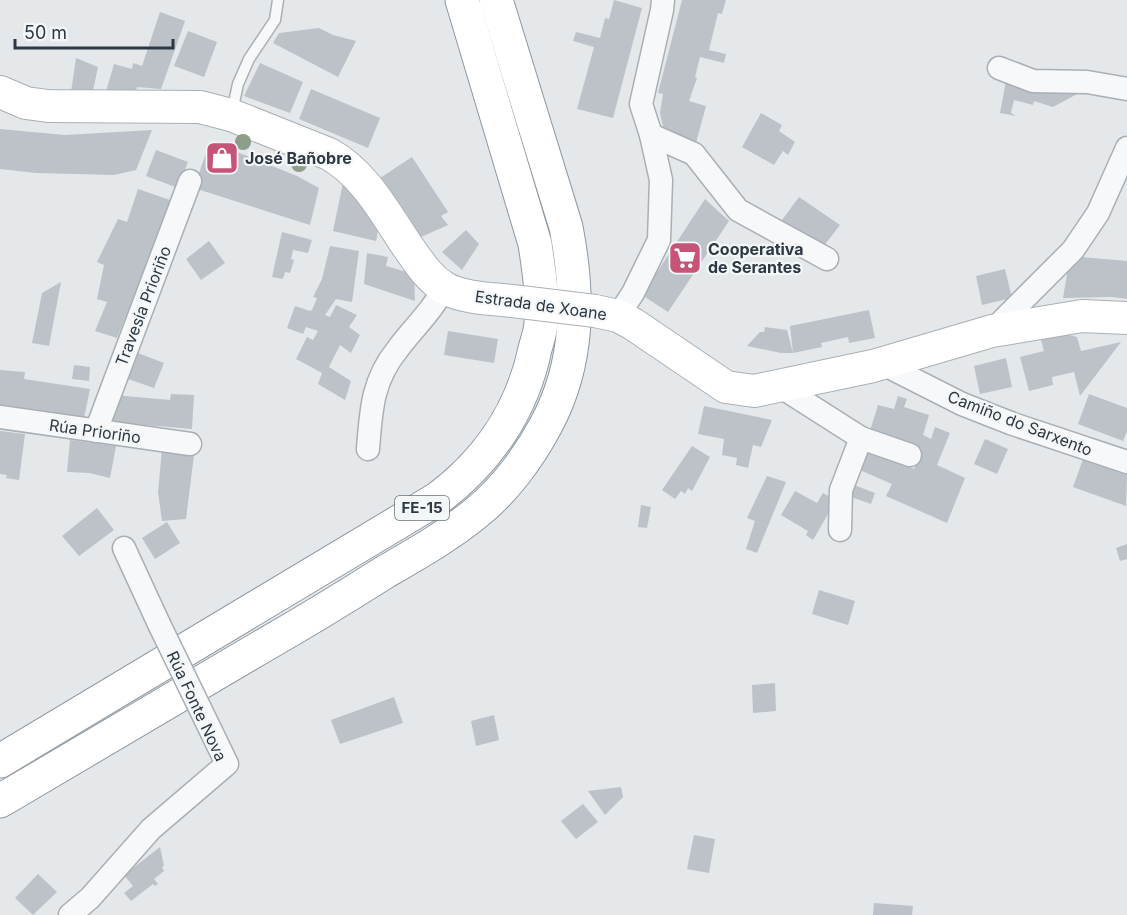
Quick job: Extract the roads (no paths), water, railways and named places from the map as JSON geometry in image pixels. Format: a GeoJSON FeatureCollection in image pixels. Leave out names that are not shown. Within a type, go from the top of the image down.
{"type":"FeatureCollection","features":[{"type":"Feature","properties":{"kind":"highway","name":"FE-15"},"geometry":{"type":"LineString","coordinates":[[0,761],[436,499],[459,483],[494,444],[509,419],[527,379],[541,322],[540,278],[535,244],[462,0]]}},
{"type":"Feature","properties":{"kind":"highway","name":"FE-15"},"geometry":{"type":"LineString","coordinates":[[0,801],[447,535],[478,512],[502,488],[526,458],[546,426],[560,396],[575,332],[572,258],[566,227],[496,0]]}},
{"type":"Feature","properties":{"kind":"main road","name":"Estrada de Xoane"},"geometry":{"type":"LineString","coordinates":[[0,92],[26,102],[72,108],[200,107],[231,115],[322,151],[340,160],[357,174],[369,188],[424,271],[444,287],[469,295],[606,314],[650,335],[726,387],[754,392],[781,387],[883,364],[992,331],[1082,316],[1127,318]]}},
{"type":"Feature","properties":{"kind":"street"},"geometry":{"type":"LineString","coordinates":[[606,314],[633,293],[659,240],[662,180],[641,104],[663,0]]}},
{"type":"Feature","properties":{"kind":"street"},"geometry":{"type":"LineString","coordinates":[[999,68],[1033,81],[1087,82],[1127,89]]}},
{"type":"Feature","properties":{"kind":"street"},"geometry":{"type":"LineString","coordinates":[[651,135],[694,154],[738,210],[827,259]]}},
{"type":"Feature","properties":{"kind":"street"},"geometry":{"type":"LineString","coordinates":[[992,331],[1073,250],[1098,213],[1127,148]]}},
{"type":"Feature","properties":{"kind":"street","name":"Travesía Prioriño"},"geometry":{"type":"LineString","coordinates":[[96,431],[190,181]]}},
{"type":"Feature","properties":{"kind":"street"},"geometry":{"type":"LineString","coordinates":[[368,450],[371,404],[380,375],[395,351],[431,308],[444,287]]}},
{"type":"Feature","properties":{"kind":"street","name":"Camiño do Sarxento"},"geometry":{"type":"LineString","coordinates":[[883,364],[962,404],[1013,424],[1127,462]]}},
{"type":"Feature","properties":{"kind":"street"},"geometry":{"type":"LineString","coordinates":[[781,387],[861,438],[909,455]]}},
{"type":"Feature","properties":{"kind":"street","name":"Rúa Prioriño"},"geometry":{"type":"LineString","coordinates":[[0,417],[190,444]]}},
{"type":"Feature","properties":{"kind":"street"},"geometry":{"type":"LineString","coordinates":[[840,530],[841,490],[861,438]]}},
{"type":"Feature","properties":{"kind":"street","name":"Rúa Fonte Nova"},"geometry":{"type":"LineString","coordinates":[[70,915],[90,897],[151,829],[227,764],[124,548]]}},
{"type":"Feature","properties":{"kind":"lane"},"geometry":{"type":"LineString","coordinates":[[231,115],[237,84],[249,59],[275,20],[278,0]]}},
{"type":"Feature","properties":{"kind":"place","name":"José Bañobre"},"geometry":{"type":"Point","coordinates":[222,158]}},
{"type":"Feature","properties":{"kind":"place","name":"Cooperativa de Serantes"},"geometry":{"type":"Point","coordinates":[685,258]}}]}
